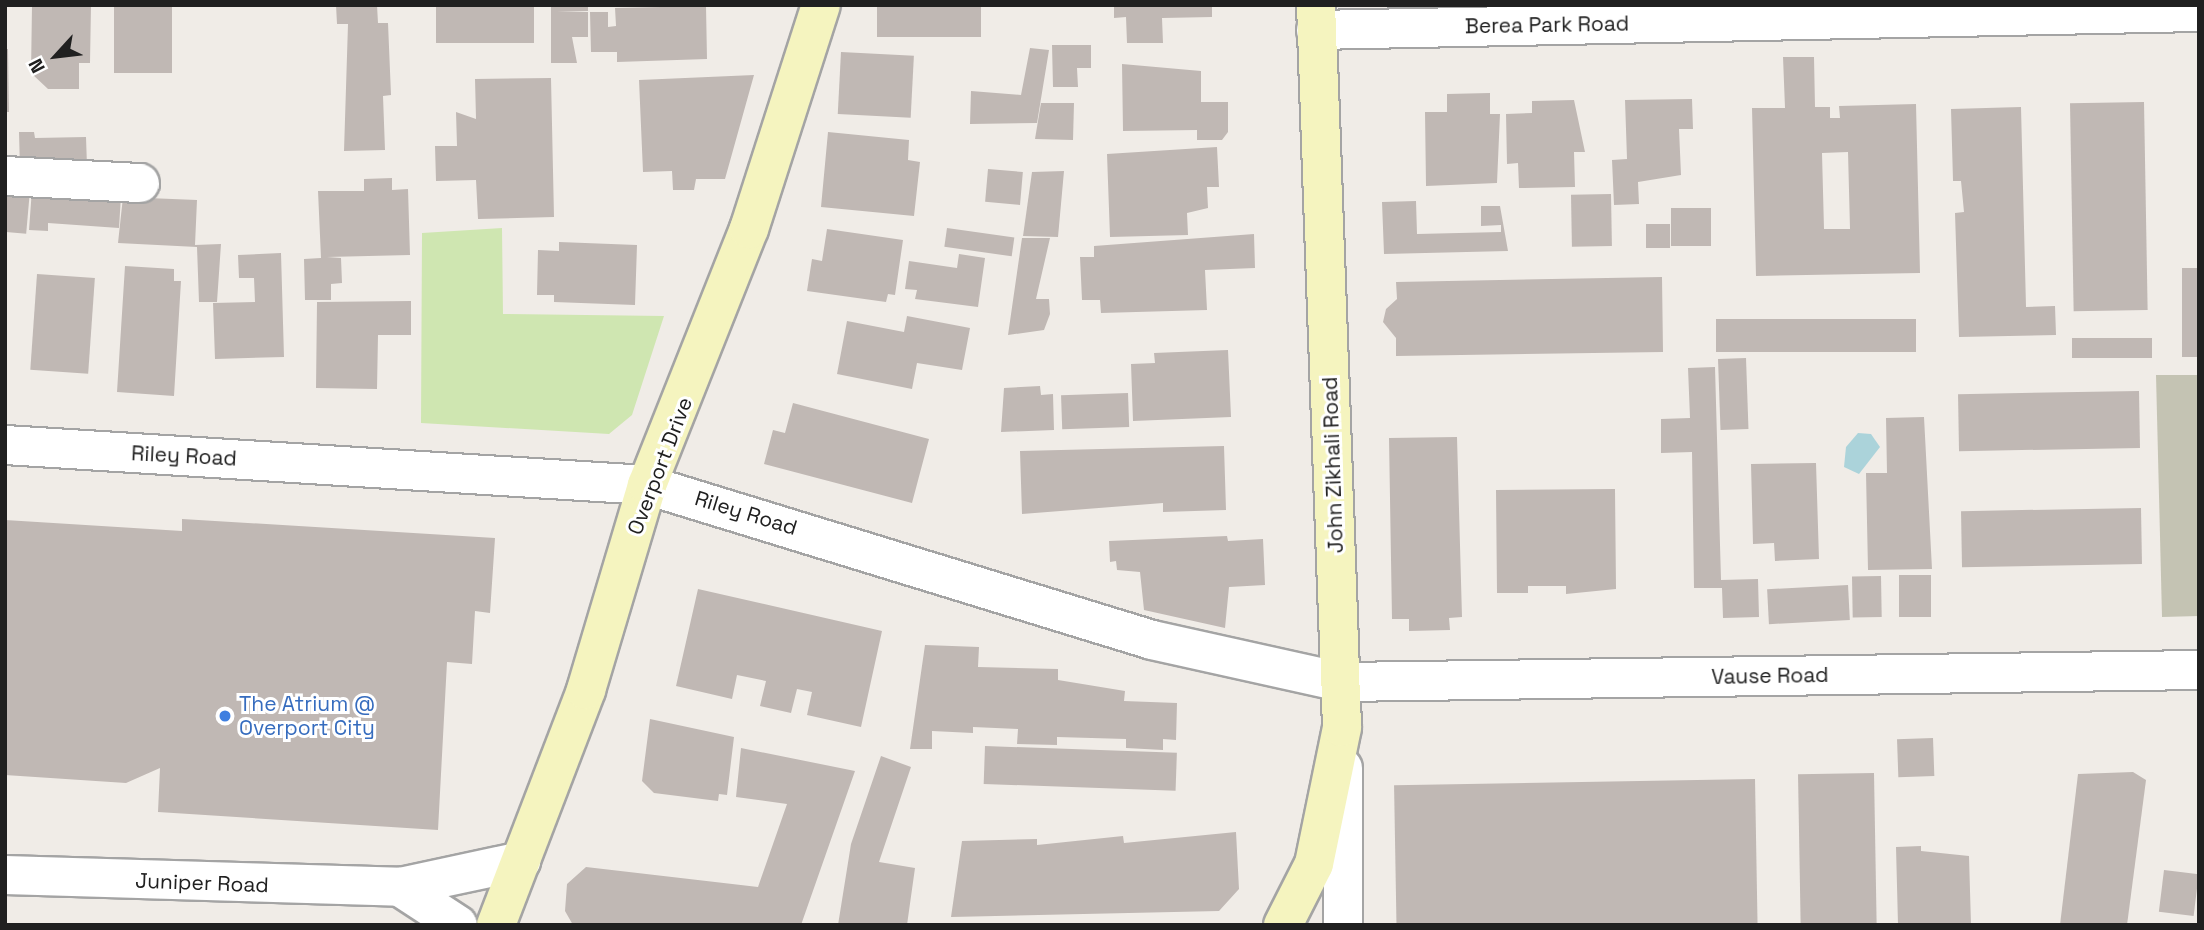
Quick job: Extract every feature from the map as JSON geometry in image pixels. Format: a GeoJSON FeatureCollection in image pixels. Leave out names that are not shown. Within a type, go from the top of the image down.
{"type":"FeatureCollection","features":[{"type":"Feature","properties":{"kind":"main road","name":"Overport Drive"},"geometry":{"type":"LineString","coordinates":[[496,925],[586,690],[647,485],[730,281],[821,5]]}},
{"type":"Feature","properties":{"kind":"main road","name":"John Zikhali Road"},"geometry":{"type":"LineString","coordinates":[[1316,18],[1342,727]]}},
{"type":"Feature","properties":{"kind":"main road"},"geometry":{"type":"LineString","coordinates":[[1283,925],[1314,864],[1342,727]]}},
{"type":"Feature","properties":{"kind":"street","name":"Berea Park Road"},"geometry":{"type":"LineString","coordinates":[[1316,18],[2199,12]]}},
{"type":"Feature","properties":{"kind":"street"},"geometry":{"type":"LineString","coordinates":[[5,176],[140,183]]}},
{"type":"Feature","properties":{"kind":"street","name":"Riley Road"},"geometry":{"type":"LineString","coordinates":[[5,445],[647,485],[1152,640],[1341,682]]}},
{"type":"Feature","properties":{"kind":"street","name":"Vause Road"},"geometry":{"type":"LineString","coordinates":[[1341,682],[2199,670]]}},
{"type":"Feature","properties":{"kind":"street","name":"John Zikhali Road"},"geometry":{"type":"LineString","coordinates":[[1342,727],[1343,925]]}},
{"type":"Feature","properties":{"kind":"street","name":"Juniper Road"},"geometry":{"type":"LineString","coordinates":[[5,876],[400,887],[521,861]]}},
{"type":"Feature","properties":{"kind":"street"},"geometry":{"type":"LineString","coordinates":[[400,887],[458,925]]}},
{"type":"Feature","properties":{"kind":"shaded area"},"geometry":{"type":"Polygon","coordinates":[[[2156,375],[2199,375],[2199,616],[2162,617],[2156,375]]]}},
{"type":"Feature","properties":{"kind":"green space"},"geometry":{"type":"Polygon","coordinates":[[[502,228],[503,314],[664,316],[632,415],[609,434],[421,423],[422,233],[502,228]]]}},
{"type":"Feature","properties":{"kind":"water"},"geometry":{"type":"Polygon","coordinates":[[[1858,433],[1871,434],[1880,447],[1859,474],[1844,467],[1846,447],[1858,433]]]}},
{"type":"Feature","properties":{"kind":"building"},"geometry":{"type":"Polygon","coordinates":[[[32,5],[91,5],[90,63],[79,63],[79,89],[48,89],[31,73],[32,5]]]}},
{"type":"Feature","properties":{"kind":"building"},"geometry":{"type":"Polygon","coordinates":[[[114,5],[172,5],[172,73],[114,73],[114,5]]]}},
{"type":"Feature","properties":{"kind":"building"},"geometry":{"type":"Polygon","coordinates":[[[336,5],[377,5],[378,23],[388,23],[391,95],[383,96],[385,150],[344,151],[348,24],[337,24],[336,5]]]}},
{"type":"Feature","properties":{"kind":"building"},"geometry":{"type":"Polygon","coordinates":[[[436,5],[534,5],[534,43],[436,43],[436,5]]]}},
{"type":"Feature","properties":{"kind":"building"},"geometry":{"type":"Polygon","coordinates":[[[551,5],[588,5],[588,11],[557,11],[588,12],[588,37],[572,37],[577,63],[551,63],[551,5]]]}},
{"type":"Feature","properties":{"kind":"building"},"geometry":{"type":"Polygon","coordinates":[[[877,5],[981,5],[981,37],[877,37],[877,5]]]}},
{"type":"Feature","properties":{"kind":"building"},"geometry":{"type":"Polygon","coordinates":[[[1114,5],[1212,5],[1212,17],[1162,18],[1163,43],[1127,43],[1126,17],[1114,18],[1114,5]]]}},
{"type":"Feature","properties":{"kind":"building"},"geometry":{"type":"Polygon","coordinates":[[[706,6],[707,59],[617,62],[617,52],[591,52],[590,12],[608,12],[608,27],[616,26],[615,8],[706,6]]]}},
{"type":"Feature","properties":{"kind":"building"},"geometry":{"type":"Polygon","coordinates":[[[1052,45],[1091,45],[1091,68],[1077,68],[1078,87],[1053,87],[1052,45]]]}},
{"type":"Feature","properties":{"kind":"building"},"geometry":{"type":"Polygon","coordinates":[[[1030,48],[1049,50],[1037,123],[970,124],[971,91],[1021,95],[1030,48]]]}},
{"type":"Feature","properties":{"kind":"building"},"geometry":{"type":"Polygon","coordinates":[[[5,49],[8,49],[9,112],[5,112],[5,49]]]}},
{"type":"Feature","properties":{"kind":"building"},"geometry":{"type":"Polygon","coordinates":[[[841,52],[914,56],[911,118],[838,114],[841,52]]]}},
{"type":"Feature","properties":{"kind":"building"},"geometry":{"type":"Polygon","coordinates":[[[1783,57],[1814,57],[1815,107],[1830,107],[1830,118],[1840,118],[1839,106],[1916,104],[1920,273],[1756,276],[1752,108],[1785,108],[1783,57]],[[1848,152],[1822,153],[1824,229],[1850,229],[1848,152]]]}},
{"type":"Feature","properties":{"kind":"building"},"geometry":{"type":"Polygon","coordinates":[[[1122,64],[1201,71],[1201,102],[1228,102],[1228,132],[1222,140],[1197,140],[1197,130],[1123,131],[1122,64]]]}},
{"type":"Feature","properties":{"kind":"building"},"geometry":{"type":"Polygon","coordinates":[[[754,75],[725,179],[696,179],[694,190],[673,190],[672,171],[643,172],[639,80],[754,75]]]}},
{"type":"Feature","properties":{"kind":"building"},"geometry":{"type":"Polygon","coordinates":[[[551,78],[554,217],[478,219],[476,180],[436,181],[435,146],[457,146],[456,112],[476,119],[475,79],[551,78]]]}},
{"type":"Feature","properties":{"kind":"building"},"geometry":{"type":"Polygon","coordinates":[[[1490,93],[1490,114],[1500,114],[1497,183],[1426,186],[1425,112],[1447,112],[1447,94],[1490,93]]]}},
{"type":"Feature","properties":{"kind":"building"},"geometry":{"type":"Polygon","coordinates":[[[1692,99],[1693,129],[1679,129],[1681,175],[1638,182],[1639,204],[1614,205],[1612,160],[1627,159],[1625,100],[1692,99]]]}},
{"type":"Feature","properties":{"kind":"building"},"geometry":{"type":"Polygon","coordinates":[[[1574,100],[1585,152],[1574,152],[1575,187],[1519,188],[1518,163],[1507,164],[1506,114],[1532,113],[1532,101],[1574,100]]]}},
{"type":"Feature","properties":{"kind":"building"},"geometry":{"type":"Polygon","coordinates":[[[2144,102],[2148,310],[2074,311],[2070,103],[2144,102]]]}},
{"type":"Feature","properties":{"kind":"building"},"geometry":{"type":"Polygon","coordinates":[[[1041,103],[1074,103],[1073,140],[1035,139],[1041,103]]]}},
{"type":"Feature","properties":{"kind":"building"},"geometry":{"type":"Polygon","coordinates":[[[2021,107],[2026,307],[2055,306],[2056,335],[1959,337],[1955,213],[1964,212],[1961,181],[1953,181],[1951,109],[2021,107]]]}},
{"type":"Feature","properties":{"kind":"building"},"geometry":{"type":"Polygon","coordinates":[[[19,132],[34,132],[35,138],[86,137],[87,166],[20,169],[19,132]]]}},
{"type":"Feature","properties":{"kind":"building"},"geometry":{"type":"Polygon","coordinates":[[[828,132],[909,140],[908,160],[920,162],[914,216],[821,207],[828,132]]]}},
{"type":"Feature","properties":{"kind":"building"},"geometry":{"type":"Polygon","coordinates":[[[1217,147],[1219,187],[1207,187],[1208,208],[1187,213],[1188,235],[1110,237],[1107,154],[1217,147]]]}},
{"type":"Feature","properties":{"kind":"building"},"geometry":{"type":"Polygon","coordinates":[[[988,169],[1023,172],[1020,205],[985,202],[988,169]]]}},
{"type":"Feature","properties":{"kind":"building"},"geometry":{"type":"Polygon","coordinates":[[[1064,171],[1058,237],[1023,236],[1032,172],[1064,171]]]}},
{"type":"Feature","properties":{"kind":"building"},"geometry":{"type":"Polygon","coordinates":[[[392,178],[392,190],[408,189],[410,255],[327,257],[341,258],[342,283],[331,284],[331,300],[305,300],[304,259],[321,258],[318,191],[364,191],[364,179],[392,178]]]}},
{"type":"Feature","properties":{"kind":"building"},"geometry":{"type":"Polygon","coordinates":[[[7,189],[30,191],[26,234],[5,232],[7,189]]]}},
{"type":"Feature","properties":{"kind":"building"},"geometry":{"type":"Polygon","coordinates":[[[32,189],[121,196],[119,228],[48,223],[48,231],[29,230],[32,189]]]}},
{"type":"Feature","properties":{"kind":"building"},"geometry":{"type":"Polygon","coordinates":[[[1611,194],[1612,246],[1572,247],[1571,195],[1611,194]]]}},
{"type":"Feature","properties":{"kind":"building"},"geometry":{"type":"Polygon","coordinates":[[[123,197],[197,200],[195,245],[221,244],[217,302],[199,302],[197,247],[118,243],[123,197]]]}},
{"type":"Feature","properties":{"kind":"building"},"geometry":{"type":"Polygon","coordinates":[[[1416,201],[1417,234],[1501,232],[1501,225],[1481,226],[1481,206],[1500,206],[1508,251],[1384,254],[1382,202],[1416,201]]]}},
{"type":"Feature","properties":{"kind":"building"},"geometry":{"type":"Polygon","coordinates":[[[1671,208],[1711,208],[1711,246],[1671,246],[1671,208]]]}},
{"type":"Feature","properties":{"kind":"building"},"geometry":{"type":"Polygon","coordinates":[[[1646,224],[1670,224],[1670,248],[1646,248],[1646,224]]]}},
{"type":"Feature","properties":{"kind":"building"},"geometry":{"type":"Polygon","coordinates":[[[947,228],[1014,237],[1012,256],[944,247],[947,228]]]}},
{"type":"Feature","properties":{"kind":"building"},"geometry":{"type":"Polygon","coordinates":[[[827,229],[903,240],[895,295],[888,294],[886,302],[807,291],[812,259],[822,261],[827,229]]]}},
{"type":"Feature","properties":{"kind":"building"},"geometry":{"type":"Polygon","coordinates":[[[1254,234],[1255,268],[1205,270],[1207,310],[1101,313],[1100,300],[1082,300],[1080,257],[1094,257],[1094,246],[1254,234]]]}},
{"type":"Feature","properties":{"kind":"building"},"geometry":{"type":"Polygon","coordinates":[[[1022,238],[1050,238],[1036,299],[1049,299],[1050,314],[1044,330],[1008,335],[1022,238]]]}},
{"type":"Feature","properties":{"kind":"building"},"geometry":{"type":"Polygon","coordinates":[[[559,242],[637,245],[635,305],[554,302],[554,295],[537,295],[538,250],[559,251],[559,242]]]}},
{"type":"Feature","properties":{"kind":"building"},"geometry":{"type":"Polygon","coordinates":[[[281,253],[284,357],[215,359],[213,303],[255,302],[254,278],[239,278],[238,255],[281,253]]]}},
{"type":"Feature","properties":{"kind":"building"},"geometry":{"type":"Polygon","coordinates":[[[959,254],[985,258],[978,307],[915,299],[917,290],[905,289],[909,261],[957,268],[959,254]]]}},
{"type":"Feature","properties":{"kind":"building"},"geometry":{"type":"Polygon","coordinates":[[[125,266],[174,269],[174,281],[181,281],[174,396],[117,392],[125,266]]]}},
{"type":"Feature","properties":{"kind":"building"},"geometry":{"type":"Polygon","coordinates":[[[2182,268],[2199,268],[2199,357],[2182,357],[2182,268]]]}},
{"type":"Feature","properties":{"kind":"building"},"geometry":{"type":"Polygon","coordinates":[[[37,274],[95,278],[88,374],[30,370],[37,274]]]}},
{"type":"Feature","properties":{"kind":"building"},"geometry":{"type":"Polygon","coordinates":[[[1662,277],[1663,352],[1396,356],[1396,338],[1383,322],[1386,309],[1397,299],[1396,282],[1662,277]]]}},
{"type":"Feature","properties":{"kind":"building"},"geometry":{"type":"Polygon","coordinates":[[[411,301],[411,335],[378,335],[377,389],[316,388],[317,302],[411,301]]]}},
{"type":"Feature","properties":{"kind":"building"},"geometry":{"type":"Polygon","coordinates":[[[907,316],[970,328],[962,370],[917,363],[912,389],[837,374],[847,321],[904,332],[907,316]]]}},
{"type":"Feature","properties":{"kind":"building"},"geometry":{"type":"Polygon","coordinates":[[[1716,319],[1916,319],[1916,352],[1716,352],[1716,319]]]}},
{"type":"Feature","properties":{"kind":"building"},"geometry":{"type":"Polygon","coordinates":[[[2072,338],[2152,338],[2152,358],[2072,358],[2072,338]]]}},
{"type":"Feature","properties":{"kind":"building"},"geometry":{"type":"Polygon","coordinates":[[[1228,350],[1231,417],[1133,421],[1131,364],[1155,363],[1154,353],[1228,350]]]}},
{"type":"Feature","properties":{"kind":"building"},"geometry":{"type":"Polygon","coordinates":[[[1746,358],[1748,429],[1720,430],[1718,359],[1746,358]]]}},
{"type":"Feature","properties":{"kind":"building"},"geometry":{"type":"Polygon","coordinates":[[[1715,367],[1721,580],[1758,579],[1759,617],[1723,618],[1722,588],[1694,588],[1692,452],[1661,453],[1661,419],[1690,418],[1688,368],[1715,367]]]}},
{"type":"Feature","properties":{"kind":"building"},"geometry":{"type":"Polygon","coordinates":[[[1040,386],[1041,395],[1053,394],[1054,430],[1001,432],[1004,388],[1040,386]]]}},
{"type":"Feature","properties":{"kind":"building"},"geometry":{"type":"Polygon","coordinates":[[[2139,391],[2140,448],[1959,451],[1958,394],[2139,391]]]}},
{"type":"Feature","properties":{"kind":"building"},"geometry":{"type":"Polygon","coordinates":[[[1128,393],[1129,427],[1062,429],[1061,395],[1128,393]]]}},
{"type":"Feature","properties":{"kind":"building"},"geometry":{"type":"Polygon","coordinates":[[[793,403],[929,439],[912,503],[764,464],[773,430],[785,433],[793,403]]]}},
{"type":"Feature","properties":{"kind":"building"},"geometry":{"type":"Polygon","coordinates":[[[1924,417],[1932,569],[1868,570],[1866,473],[1887,473],[1886,418],[1924,417]]]}},
{"type":"Feature","properties":{"kind":"building"},"geometry":{"type":"Polygon","coordinates":[[[1457,437],[1462,617],[1449,618],[1450,630],[1409,631],[1409,619],[1392,619],[1389,438],[1457,437]]]}},
{"type":"Feature","properties":{"kind":"building"},"geometry":{"type":"Polygon","coordinates":[[[1224,446],[1226,510],[1163,512],[1163,503],[1022,514],[1020,451],[1224,446]]]}},
{"type":"Feature","properties":{"kind":"building"},"geometry":{"type":"Polygon","coordinates":[[[1816,463],[1819,559],[1775,561],[1774,543],[1753,544],[1751,464],[1816,463]]]}},
{"type":"Feature","properties":{"kind":"building"},"geometry":{"type":"Polygon","coordinates":[[[1615,489],[1616,589],[1566,594],[1566,586],[1528,586],[1528,593],[1497,593],[1496,490],[1615,489]]]}},
{"type":"Feature","properties":{"kind":"building"},"geometry":{"type":"Polygon","coordinates":[[[2141,508],[2142,564],[1962,567],[1961,511],[2141,508]]]}},
{"type":"Feature","properties":{"kind":"building","name":"The Atrium @ Overport City"},"geometry":{"type":"Polygon","coordinates":[[[182,519],[495,538],[490,613],[475,611],[472,664],[447,662],[438,830],[158,812],[160,768],[126,783],[5,775],[5,520],[182,531],[182,519]]]}},
{"type":"Feature","properties":{"kind":"building"},"geometry":{"type":"Polygon","coordinates":[[[1227,536],[1228,541],[1263,539],[1265,585],[1229,587],[1225,628],[1144,610],[1140,572],[1117,570],[1116,561],[1110,562],[1109,541],[1227,536]]]}},
{"type":"Feature","properties":{"kind":"building"},"geometry":{"type":"Polygon","coordinates":[[[1899,575],[1931,575],[1931,617],[1899,617],[1899,575]]]}},
{"type":"Feature","properties":{"kind":"building"},"geometry":{"type":"Polygon","coordinates":[[[1881,576],[1882,617],[1853,617],[1852,577],[1881,576]]]}},
{"type":"Feature","properties":{"kind":"building"},"geometry":{"type":"Polygon","coordinates":[[[1848,585],[1850,620],[1769,624],[1767,589],[1848,585]]]}},
{"type":"Feature","properties":{"kind":"building"},"geometry":{"type":"Polygon","coordinates":[[[698,589],[882,631],[861,727],[807,715],[812,692],[797,689],[791,713],[760,706],[766,681],[737,675],[732,699],[676,686],[698,589]]]}},
{"type":"Feature","properties":{"kind":"building"},"geometry":{"type":"Polygon","coordinates":[[[925,645],[979,647],[978,667],[1058,669],[1058,680],[1125,691],[1124,701],[1177,703],[1176,740],[1163,739],[1163,750],[1126,748],[1126,739],[1057,737],[1057,745],[1017,744],[1018,729],[973,727],[973,733],[932,731],[932,749],[910,749],[925,645]]]}},
{"type":"Feature","properties":{"kind":"building"},"geometry":{"type":"Polygon","coordinates":[[[650,719],[734,737],[727,795],[719,794],[718,801],[654,793],[642,781],[650,719]]]}},
{"type":"Feature","properties":{"kind":"building"},"geometry":{"type":"Polygon","coordinates":[[[1933,738],[1934,776],[1898,777],[1897,739],[1933,738]]]}},
{"type":"Feature","properties":{"kind":"building"},"geometry":{"type":"Polygon","coordinates":[[[985,746],[1177,753],[1176,791],[984,784],[985,746]]]}},
{"type":"Feature","properties":{"kind":"building"},"geometry":{"type":"Polygon","coordinates":[[[741,748],[855,771],[801,925],[573,925],[565,911],[567,884],[586,867],[758,887],[787,804],[736,797],[741,748]]]}},
{"type":"Feature","properties":{"kind":"building"},"geometry":{"type":"Polygon","coordinates":[[[881,756],[911,767],[879,862],[915,868],[907,925],[838,925],[851,844],[881,756]]]}},
{"type":"Feature","properties":{"kind":"building"},"geometry":{"type":"Polygon","coordinates":[[[2133,772],[2146,780],[2127,925],[2060,925],[2078,774],[2133,772]]]}},
{"type":"Feature","properties":{"kind":"building"},"geometry":{"type":"Polygon","coordinates":[[[1874,773],[1877,925],[1801,925],[1798,774],[1874,773]]]}},
{"type":"Feature","properties":{"kind":"building"},"geometry":{"type":"Polygon","coordinates":[[[1755,779],[1758,925],[1396,925],[1394,785],[1755,779]]]}},
{"type":"Feature","properties":{"kind":"building"},"geometry":{"type":"Polygon","coordinates":[[[1236,832],[1239,889],[1219,911],[951,917],[962,841],[1037,839],[1037,845],[1123,836],[1124,843],[1236,832]]]}},
{"type":"Feature","properties":{"kind":"building"},"geometry":{"type":"Polygon","coordinates":[[[1921,846],[1921,851],[1969,856],[1971,925],[1898,925],[1896,847],[1921,846]]]}},
{"type":"Feature","properties":{"kind":"building"},"geometry":{"type":"Polygon","coordinates":[[[2164,870],[2199,874],[2194,916],[2159,912],[2164,870]]]}},
{"type":"Feature","properties":{"kind":"place","name":"The Atrium @ Overport City"},"geometry":{"type":"Point","coordinates":[225,716]}}]}
